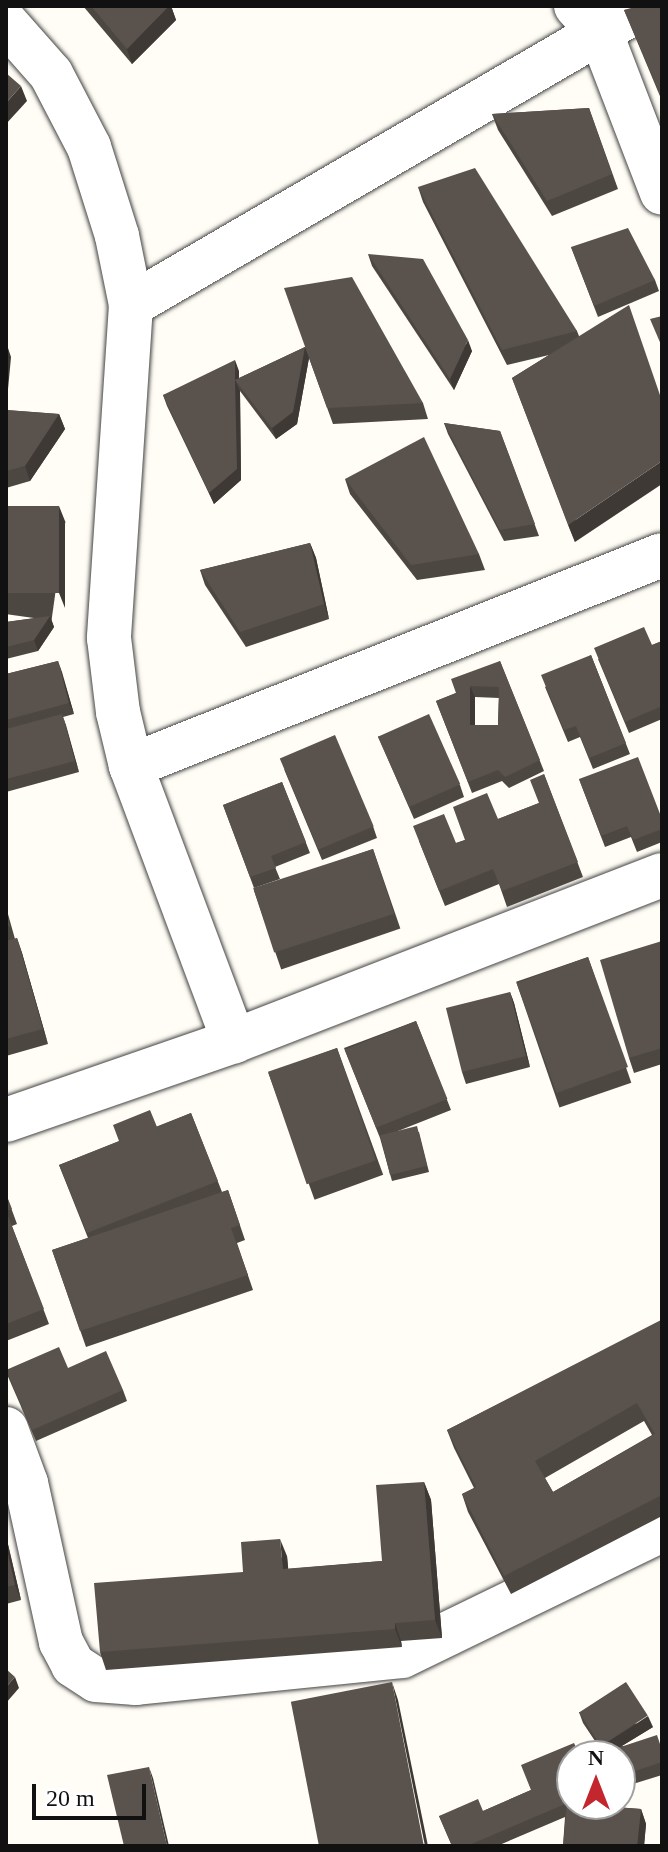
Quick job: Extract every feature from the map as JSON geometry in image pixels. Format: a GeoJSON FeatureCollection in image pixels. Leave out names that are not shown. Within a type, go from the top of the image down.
{"type":"FeatureCollection","features":[{"type":"Feature","properties":{"kind":"street"},"geometry":{"type":"LineString","coordinates":[[131,305],[589,20],[645,6]]}},
{"type":"Feature","properties":{"kind":"street"},"geometry":{"type":"LineString","coordinates":[[589,20],[662,193]]}},
{"type":"Feature","properties":{"kind":"street"},"geometry":{"type":"LineString","coordinates":[[6,23],[51,74],[89,147],[131,305],[109,638],[131,766],[234,1041]]}},
{"type":"Feature","properties":{"kind":"street"},"geometry":{"type":"LineString","coordinates":[[131,766],[662,555]]}},
{"type":"Feature","properties":{"kind":"street"},"geometry":{"type":"LineString","coordinates":[[6,1120],[234,1041],[662,875]]}},
{"type":"Feature","properties":{"kind":"street"},"geometry":{"type":"LineString","coordinates":[[6,1429],[26,1483],[61,1642],[73,1665],[96,1680],[136,1683],[402,1656],[662,1530]]}},
{"type":"Feature","properties":{"kind":"building"},"geometry":{"type":"Polygon","coordinates":[[[91,6],[169,6],[127,49],[91,6]]]}},
{"type":"Feature","properties":{"kind":"building"},"geometry":{"type":"Polygon","coordinates":[[[638,6],[662,6],[662,99],[624,10],[638,6]]]}},
{"type":"Feature","properties":{"kind":"building"},"geometry":{"type":"Polygon","coordinates":[[[6,73],[21,86],[6,103],[6,73]]]}},
{"type":"Feature","properties":{"kind":"building"},"geometry":{"type":"Polygon","coordinates":[[[589,108],[612,174],[547,201],[492,114],[589,108]]]}},
{"type":"Feature","properties":{"kind":"building"},"geometry":{"type":"Polygon","coordinates":[[[475,168],[577,331],[502,350],[418,187],[475,168]]]}},
{"type":"Feature","properties":{"kind":"building"},"geometry":{"type":"Polygon","coordinates":[[[628,228],[655,280],[594,306],[571,247],[628,228]]]}},
{"type":"Feature","properties":{"kind":"building"},"geometry":{"type":"Polygon","coordinates":[[[368,254],[423,259],[468,340],[450,379],[368,254]]]}},
{"type":"Feature","properties":{"kind":"building"},"geometry":{"type":"Polygon","coordinates":[[[352,277],[423,403],[327,408],[284,288],[352,277]]]}},
{"type":"Feature","properties":{"kind":"building"},"geometry":{"type":"Polygon","coordinates":[[[629,305],[662,401],[662,461],[568,525],[512,378],[629,305]]]}},
{"type":"Feature","properties":{"kind":"building"},"geometry":{"type":"Polygon","coordinates":[[[662,316],[662,347],[650,319],[662,316]]]}},
{"type":"Feature","properties":{"kind":"building"},"geometry":{"type":"Polygon","coordinates":[[[305,347],[293,412],[272,428],[235,380],[305,347]]]}},
{"type":"Feature","properties":{"kind":"building"},"geometry":{"type":"Polygon","coordinates":[[[235,360],[237,469],[209,493],[163,395],[235,360]]]}},
{"type":"Feature","properties":{"kind":"building"},"geometry":{"type":"Polygon","coordinates":[[[6,410],[59,414],[25,466],[6,471],[6,410]]]}},
{"type":"Feature","properties":{"kind":"building"},"geometry":{"type":"Polygon","coordinates":[[[444,423],[500,431],[535,524],[500,530],[444,423]]]}},
{"type":"Feature","properties":{"kind":"building"},"geometry":{"type":"Polygon","coordinates":[[[424,437],[479,554],[411,565],[345,479],[424,437]]]}},
{"type":"Feature","properties":{"kind":"building"},"geometry":{"type":"Polygon","coordinates":[[[6,506],[59,506],[59,593],[6,593],[6,506]]]}},
{"type":"Feature","properties":{"kind":"building"},"geometry":{"type":"Polygon","coordinates":[[[310,543],[324,604],[240,632],[200,570],[310,543]]]}},
{"type":"Feature","properties":{"kind":"building"},"geometry":{"type":"Polygon","coordinates":[[[50,616],[34,640],[6,647],[6,622],[50,616]]]}},
{"type":"Feature","properties":{"kind":"building"},"geometry":{"type":"Polygon","coordinates":[[[644,627],[652,645],[662,641],[662,706],[625,722],[594,648],[644,627]]]}},
{"type":"Feature","properties":{"kind":"building"},"geometry":{"type":"Polygon","coordinates":[[[591,655],[626,743],[589,758],[576,726],[564,730],[541,675],[591,655]]]}},
{"type":"Feature","properties":{"kind":"building"},"geometry":{"type":"Polygon","coordinates":[[[58,661],[69,703],[6,720],[6,674],[58,661]]]}},
{"type":"Feature","properties":{"kind":"building"},"geometry":{"type":"Polygon","coordinates":[[[500,661],[540,760],[505,777],[498,770],[468,782],[436,701],[456,693],[451,679],[500,661]],[[470,686],[470,725],[498,725],[499,687],[470,686]]]}},
{"type":"Feature","properties":{"kind":"building"},"geometry":{"type":"Polygon","coordinates":[[[62,714],[75,761],[6,779],[6,729],[62,714]]]}},
{"type":"Feature","properties":{"kind":"building"},"geometry":{"type":"Polygon","coordinates":[[[429,714],[460,784],[409,807],[378,737],[429,714]]]}},
{"type":"Feature","properties":{"kind":"building"},"geometry":{"type":"Polygon","coordinates":[[[335,735],[374,826],[318,850],[280,758],[335,735]]]}},
{"type":"Feature","properties":{"kind":"building"},"geometry":{"type":"Polygon","coordinates":[[[638,757],[662,819],[662,829],[633,840],[627,826],[601,836],[579,779],[638,757]]]}},
{"type":"Feature","properties":{"kind":"building"},"geometry":{"type":"Polygon","coordinates":[[[544,774],[578,862],[502,891],[493,869],[439,891],[413,826],[444,814],[456,843],[465,840],[453,807],[487,793],[498,819],[539,803],[530,780],[544,774]]]}},
{"type":"Feature","properties":{"kind":"building"},"geometry":{"type":"Polygon","coordinates":[[[282,782],[306,842],[271,856],[276,868],[250,877],[223,805],[282,782]]]}},
{"type":"Feature","properties":{"kind":"building"},"geometry":{"type":"Polygon","coordinates":[[[373,849],[394,914],[274,953],[253,888],[373,849]]]}},
{"type":"Feature","properties":{"kind":"building"},"geometry":{"type":"Polygon","coordinates":[[[17,938],[43,1029],[6,1039],[6,941],[17,938]]]}},
{"type":"Feature","properties":{"kind":"building"},"geometry":{"type":"Polygon","coordinates":[[[662,941],[662,1048],[629,1058],[600,960],[662,941]]]}},
{"type":"Feature","properties":{"kind":"building"},"geometry":{"type":"Polygon","coordinates":[[[588,957],[628,1067],[557,1093],[517,983],[588,957]]]}},
{"type":"Feature","properties":{"kind":"building"},"geometry":{"type":"Polygon","coordinates":[[[510,992],[526,1056],[462,1072],[446,1008],[510,992]]]}},
{"type":"Feature","properties":{"kind":"building"},"geometry":{"type":"Polygon","coordinates":[[[416,1021],[447,1099],[376,1128],[345,1050],[416,1021]]]}},
{"type":"Feature","properties":{"kind":"building"},"geometry":{"type":"Polygon","coordinates":[[[337,1048],[376,1161],[307,1184],[268,1072],[337,1048]]]}},
{"type":"Feature","properties":{"kind":"building"},"geometry":{"type":"Polygon","coordinates":[[[150,1110],[157,1127],[191,1113],[218,1181],[87,1233],[59,1165],[119,1141],[113,1125],[150,1110]]]}},
{"type":"Feature","properties":{"kind":"building"},"geometry":{"type":"Polygon","coordinates":[[[417,1126],[427,1166],[390,1175],[380,1135],[417,1126]]]}},
{"type":"Feature","properties":{"kind":"building"},"geometry":{"type":"Polygon","coordinates":[[[228,1190],[240,1225],[231,1228],[248,1275],[80,1331],[52,1250],[228,1190]]]}},
{"type":"Feature","properties":{"kind":"building"},"geometry":{"type":"Polygon","coordinates":[[[6,1194],[12,1209],[6,1211],[6,1194]]]}},
{"type":"Feature","properties":{"kind":"building"},"geometry":{"type":"Polygon","coordinates":[[[6,1211],[44,1309],[6,1324],[6,1211]]]}},
{"type":"Feature","properties":{"kind":"building"},"geometry":{"type":"Polygon","coordinates":[[[661,1320],[662,1495],[504,1576],[462,1494],[476,1487],[447,1430],[661,1320]],[[637,1403],[535,1461],[553,1492],[655,1434],[637,1403]]]}},
{"type":"Feature","properties":{"kind":"building"},"geometry":{"type":"Polygon","coordinates":[[[59,1347],[68,1368],[106,1351],[123,1390],[32,1430],[6,1370],[59,1347]]]}},
{"type":"Feature","properties":{"kind":"building"},"geometry":{"type":"Polygon","coordinates":[[[424,1482],[435,1620],[395,1623],[395,1629],[100,1652],[94,1583],[243,1572],[241,1542],[280,1539],[283,1569],[382,1561],[376,1485],[424,1482]]]}},
{"type":"Feature","properties":{"kind":"building"},"geometry":{"type":"Polygon","coordinates":[[[6,1545],[15,1585],[6,1587],[6,1545]]]}},
{"type":"Feature","properties":{"kind":"building"},"geometry":{"type":"Polygon","coordinates":[[[6,1669],[15,1677],[6,1687],[6,1669]]]}},
{"type":"Feature","properties":{"kind":"building"},"geometry":{"type":"Polygon","coordinates":[[[392,1682],[424,1846],[319,1846],[291,1702],[392,1682]]]}},
{"type":"Feature","properties":{"kind":"building"},"geometry":{"type":"Polygon","coordinates":[[[626,1682],[648,1716],[610,1740],[597,1740],[579,1712],[626,1682]]]}},
{"type":"Feature","properties":{"kind":"building"},"geometry":{"type":"Polygon","coordinates":[[[657,1735],[662,1762],[636,1771],[636,1742],[657,1735]]]}},
{"type":"Feature","properties":{"kind":"building"},"geometry":{"type":"Polygon","coordinates":[[[556,1750],[556,1808],[467,1846],[452,1846],[439,1816],[478,1799],[483,1811],[531,1790],[521,1765],[556,1750]]]}},
{"type":"Feature","properties":{"kind":"building"},"geometry":{"type":"Polygon","coordinates":[[[149,1767],[167,1846],[124,1846],[107,1775],[149,1767]]]}},
{"type":"Feature","properties":{"kind":"building"},"geometry":{"type":"Polygon","coordinates":[[[636,1809],[641,1809],[637,1846],[563,1846],[565,1820],[636,1820],[636,1809]]]}}]}
